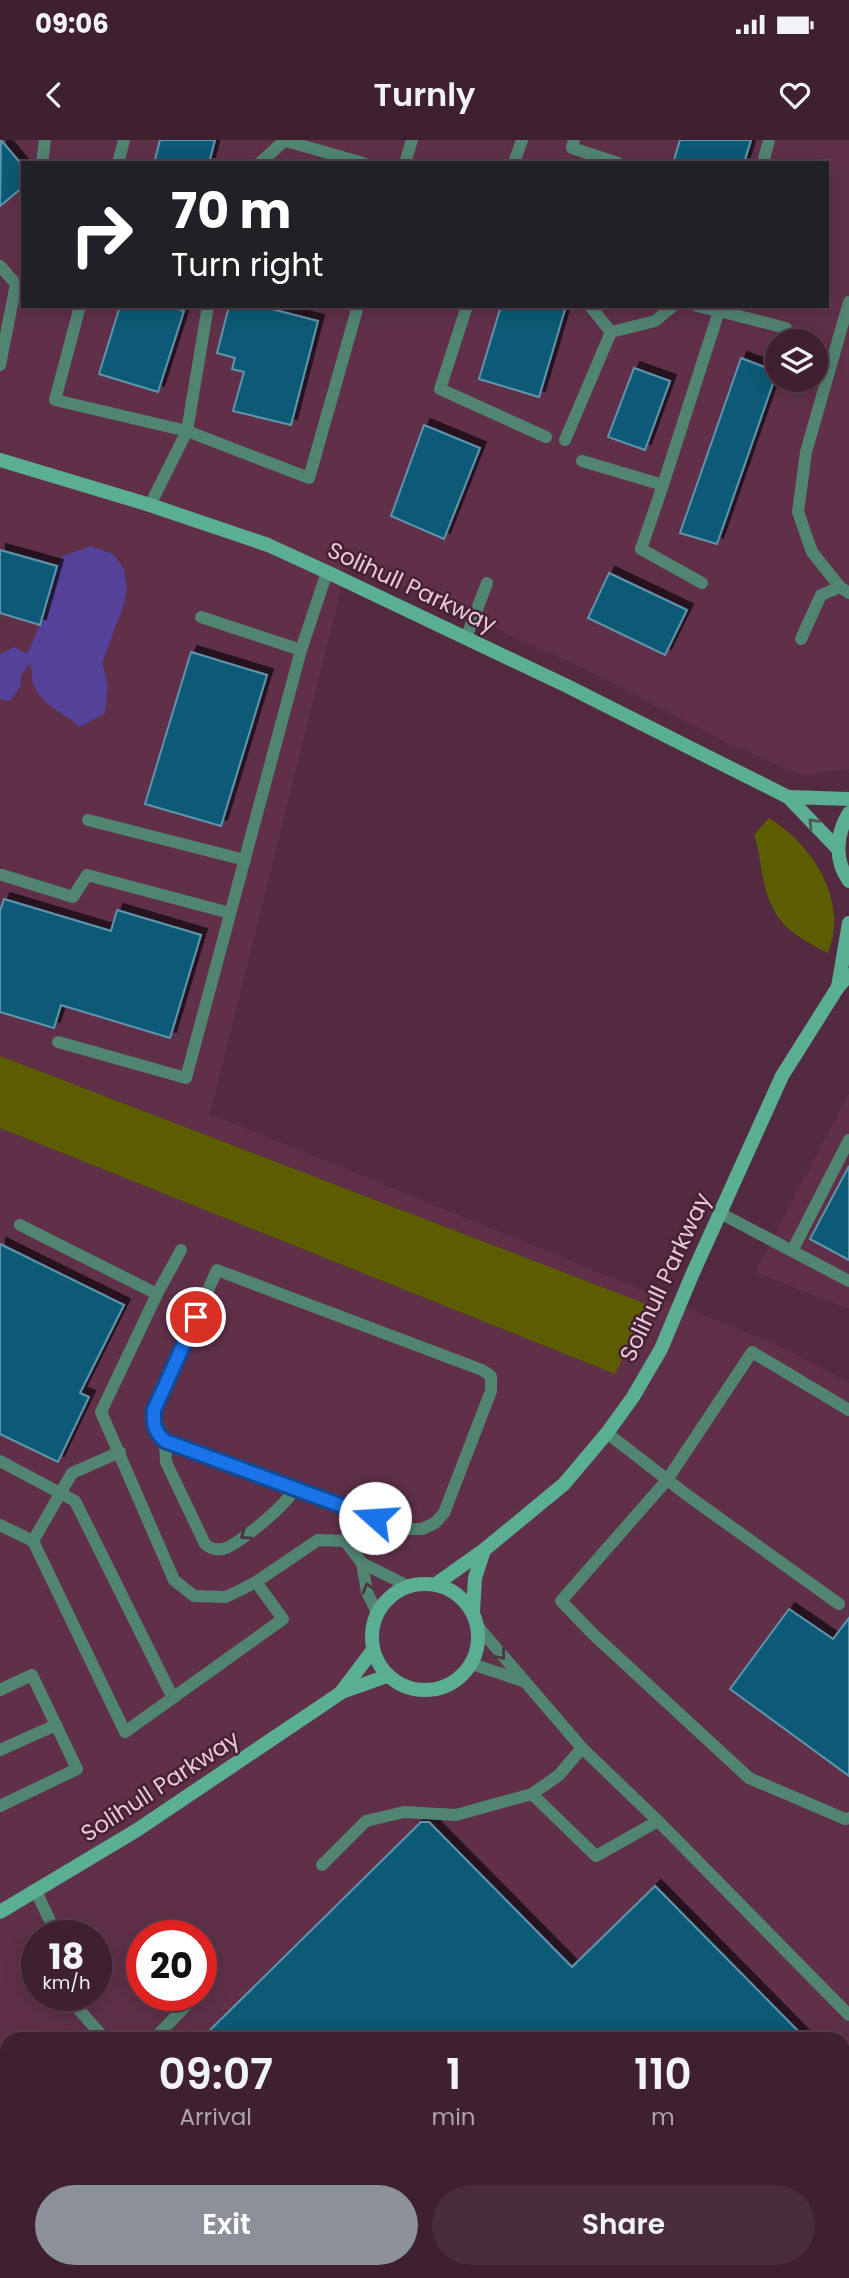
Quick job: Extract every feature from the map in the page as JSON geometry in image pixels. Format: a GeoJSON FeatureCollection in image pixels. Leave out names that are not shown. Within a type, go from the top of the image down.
{"type":"FeatureCollection","features":[{"type":"Feature","properties":{"kind":"street","name":"Solihull Parkway"},"geometry":{"type":"LineString","coordinates":[[0,460],[150,505],[268,545],[565,685],[788,797]]}},
{"type":"Feature","properties":{"kind":"street"},"geometry":{"type":"LineString","coordinates":[[788,797],[849,799]]}},
{"type":"Feature","properties":{"kind":"street"},"geometry":{"type":"LineString","coordinates":[[788,797],[838,849]]}},
{"type":"Feature","properties":{"kind":"street"},"geometry":{"type":"LineString","coordinates":[[849,813],[840,831],[838,849],[839,861],[849,881]]}},
{"type":"Feature","properties":{"kind":"street"},"geometry":{"type":"LineString","coordinates":[[838,987],[849,923]]}},
{"type":"Feature","properties":{"kind":"street"},"geometry":{"type":"LineString","coordinates":[[838,987],[849,975]]}},
{"type":"Feature","properties":{"kind":"street","name":"Solihull Parkway"},"geometry":{"type":"LineString","coordinates":[[436,1584],[484,1550],[564,1484],[633,1397],[661,1349],[782,1076],[838,987]]}},
{"type":"Feature","properties":{"kind":"street"},"geometry":{"type":"LineString","coordinates":[[473,1612],[475,1578],[484,1550]]}},
{"type":"Feature","properties":{"kind":"street"},"geometry":{"type":"LineString","coordinates":[[436,1584],[461,1597],[473,1612],[479,1628],[479,1646],[472,1664],[462,1677],[448,1686],[430,1691],[412,1690],[396,1683],[387,1675],[373,1650],[372,1625],[377,1613],[388,1599],[408,1586],[436,1584]]}},
{"type":"Feature","properties":{"kind":"street","name":"Solihull Parkway"},"geometry":{"type":"LineString","coordinates":[[341,1692],[373,1650]]}},
{"type":"Feature","properties":{"kind":"street","name":"Solihull Parkway"},"geometry":{"type":"LineString","coordinates":[[0,1912],[137,1830],[341,1692],[387,1675]]}},
{"type":"Feature","properties":{"kind":"lane"},"geometry":{"type":"LineString","coordinates":[[42,161],[46,140]]}},
{"type":"Feature","properties":{"kind":"lane"},"geometry":{"type":"LineString","coordinates":[[119,161],[124,140]]}},
{"type":"Feature","properties":{"kind":"lane"},"geometry":{"type":"LineString","coordinates":[[262,161],[286,140],[356,161]]}},
{"type":"Feature","properties":{"kind":"lane"},"geometry":{"type":"LineString","coordinates":[[406,161],[412,140]]}},
{"type":"Feature","properties":{"kind":"lane"},"geometry":{"type":"LineString","coordinates":[[515,161],[522,140]]}},
{"type":"Feature","properties":{"kind":"lane"},"geometry":{"type":"LineString","coordinates":[[575,140],[572,148],[612,161]]}},
{"type":"Feature","properties":{"kind":"lane"},"geometry":{"type":"LineString","coordinates":[[764,161],[769,140]]}},
{"type":"Feature","properties":{"kind":"lane"},"geometry":{"type":"LineString","coordinates":[[0,267],[16,284],[0,365]]}},
{"type":"Feature","properties":{"kind":"lane"},"geometry":{"type":"LineString","coordinates":[[801,639],[821,595],[845,590],[812,552],[798,512],[806,452],[849,302]]}},
{"type":"Feature","properties":{"kind":"lane"},"geometry":{"type":"LineString","coordinates":[[79,308],[55,400],[187,431],[309,478],[357,308]]}},
{"type":"Feature","properties":{"kind":"lane"},"geometry":{"type":"LineString","coordinates":[[150,505],[187,431],[208,308]]}},
{"type":"Feature","properties":{"kind":"lane"},"geometry":{"type":"LineString","coordinates":[[466,308],[440,389],[547,437]]}},
{"type":"Feature","properties":{"kind":"lane"},"geometry":{"type":"LineString","coordinates":[[592,308],[611,332]]}},
{"type":"Feature","properties":{"kind":"lane"},"geometry":{"type":"LineString","coordinates":[[611,332],[655,321],[671,308]]}},
{"type":"Feature","properties":{"kind":"lane"},"geometry":{"type":"LineString","coordinates":[[702,583],[640,549],[720,308],[786,328]]}},
{"type":"Feature","properties":{"kind":"lane"},"geometry":{"type":"LineString","coordinates":[[565,440],[611,332]]}},
{"type":"Feature","properties":{"kind":"lane"},"geometry":{"type":"LineString","coordinates":[[582,461],[663,485]]}},
{"type":"Feature","properties":{"kind":"lane"},"geometry":{"type":"LineString","coordinates":[[58,1042],[186,1078],[301,650],[327,572]]}},
{"type":"Feature","properties":{"kind":"lane"},"geometry":{"type":"LineString","coordinates":[[466,638],[487,583]]}},
{"type":"Feature","properties":{"kind":"lane"},"geometry":{"type":"LineString","coordinates":[[201,617],[301,650]]}},
{"type":"Feature","properties":{"kind":"lane"},"geometry":{"type":"LineString","coordinates":[[88,820],[245,860]]}},
{"type":"Feature","properties":{"kind":"lane"},"geometry":{"type":"LineString","coordinates":[[2,875],[73,897],[87,875],[230,913]]}},
{"type":"Feature","properties":{"kind":"lane"},"geometry":{"type":"LineString","coordinates":[[792,1251],[849,1140]]}},
{"type":"Feature","properties":{"kind":"lane"},"geometry":{"type":"LineString","coordinates":[[720,1213],[849,1281]]}},
{"type":"Feature","properties":{"kind":"lane"},"geometry":{"type":"LineString","coordinates":[[20,1225],[157,1294]]}},
{"type":"Feature","properties":{"kind":"lane"},"geometry":{"type":"LineString","coordinates":[[181,1250],[157,1294],[102,1412],[174,1580],[194,1596],[226,1597],[256,1581],[318,1540],[345,1541]]}},
{"type":"Feature","properties":{"kind":"lane"},"geometry":{"type":"LineString","coordinates":[[217,1270],[482,1370],[491,1376],[491,1391],[444,1513],[422,1530],[408,1529],[294,1489],[165,1441],[153,1424],[154,1410],[217,1270]]}},
{"type":"Feature","properties":{"kind":"lane"},"geometry":{"type":"LineString","coordinates":[[849,1409],[751,1352],[667,1480],[561,1601],[594,1635],[749,1778],[845,1819],[849,1818]]}},
{"type":"Feature","properties":{"kind":"lane"},"geometry":{"type":"LineString","coordinates":[[607,1433],[667,1480],[839,1604]]}},
{"type":"Feature","properties":{"kind":"lane"},"geometry":{"type":"LineString","coordinates":[[165,1441],[166,1462],[205,1544],[210,1548],[226,1548],[274,1514],[294,1489]]}},
{"type":"Feature","properties":{"kind":"lane"},"geometry":{"type":"LineString","coordinates":[[33,1541],[72,1473],[120,1452]]}},
{"type":"Feature","properties":{"kind":"lane"},"geometry":{"type":"LineString","coordinates":[[0,1461],[75,1501],[173,1699]]}},
{"type":"Feature","properties":{"kind":"lane"},"geometry":{"type":"LineString","coordinates":[[345,1541],[356,1512]]}},
{"type":"Feature","properties":{"kind":"lane"},"geometry":{"type":"LineString","coordinates":[[0,1525],[33,1541],[125,1732],[283,1619],[256,1581]]}},
{"type":"Feature","properties":{"kind":"lane"},"geometry":{"type":"LineString","coordinates":[[345,1541],[362,1563],[408,1586]]}},
{"type":"Feature","properties":{"kind":"lane"},"geometry":{"type":"LineString","coordinates":[[362,1563],[367,1592],[377,1613]]}},
{"type":"Feature","properties":{"kind":"lane"},"geometry":{"type":"LineString","coordinates":[[479,1628],[582,1748],[659,1821],[849,2015]]}},
{"type":"Feature","properties":{"kind":"lane"},"geometry":{"type":"LineString","coordinates":[[472,1664],[524,1681]]}},
{"type":"Feature","properties":{"kind":"lane"},"geometry":{"type":"LineString","coordinates":[[0,1690],[32,1675],[77,1769],[0,1806]]}},
{"type":"Feature","properties":{"kind":"lane"},"geometry":{"type":"LineString","coordinates":[[0,1751],[56,1725]]}},
{"type":"Feature","properties":{"kind":"lane"},"geometry":{"type":"LineString","coordinates":[[322,1866],[366,1821],[404,1812],[456,1815],[532,1794],[559,1774],[582,1748]]}},
{"type":"Feature","properties":{"kind":"lane"},"geometry":{"type":"LineString","coordinates":[[532,1794],[596,1856],[659,1821]]}},
{"type":"Feature","properties":{"kind":"lane"},"geometry":{"type":"LineString","coordinates":[[36,1891],[50,1920]]}},
{"type":"Feature","properties":{"kind":"lane"},"geometry":{"type":"LineString","coordinates":[[80,2011],[99,2032]]}},
{"type":"Feature","properties":{"kind":"lane"},"geometry":{"type":"LineString","coordinates":[[161,2032],[181,2011]]}},
{"type":"Feature","properties":{"kind":"shaded area"},"geometry":{"type":"Polygon","coordinates":[[[0,140],[849,140],[849,769],[801,775],[726,742],[583,668],[346,561],[334,619],[210,1114],[779,1346],[849,1383],[849,2032],[0,2032],[0,140]]]}},
{"type":"Feature","properties":{"kind":"shaded area"},"geometry":{"type":"Polygon","coordinates":[[[91,546],[113,554],[124,569],[127,589],[102,663],[108,685],[105,713],[80,727],[48,704],[37,692],[30,664],[22,673],[20,687],[10,701],[0,699],[0,654],[15,647],[27,654],[45,618],[57,566],[63,556],[91,546]]]}},
{"type":"Feature","properties":{"kind":"shaded area"},"geometry":{"type":"Polygon","coordinates":[[[769,818],[800,843],[823,876],[834,914],[828,953],[793,933],[771,905],[754,835],[769,818]]]}},
{"type":"Feature","properties":{"kind":"shaded area"},"geometry":{"type":"Polygon","coordinates":[[[0,1056],[649,1305],[615,1374],[0,1128],[0,1056]]]}},
{"type":"Feature","properties":{"kind":"shaded area"},"geometry":{"type":"Polygon","coordinates":[[[849,1093],[849,1309],[755,1272],[849,1093]]]}},
{"type":"Feature","properties":{"kind":"building"},"geometry":{"type":"Polygon","coordinates":[[[1,140],[21,164],[21,189],[0,206],[1,140]]]}},
{"type":"Feature","properties":{"kind":"building"},"geometry":{"type":"Polygon","coordinates":[[[160,140],[215,140],[210,161],[155,161],[160,140]]]}},
{"type":"Feature","properties":{"kind":"building"},"geometry":{"type":"Polygon","coordinates":[[[680,140],[751,140],[745,161],[674,161],[680,140]]]}},
{"type":"Feature","properties":{"kind":"building"},"geometry":{"type":"Polygon","coordinates":[[[119,308],[174,308],[184,311],[158,392],[99,374],[119,308]]]}},
{"type":"Feature","properties":{"kind":"building"},"geometry":{"type":"Polygon","coordinates":[[[228,308],[268,308],[318,321],[291,425],[233,411],[244,372],[232,369],[235,358],[217,353],[228,308]]]}},
{"type":"Feature","properties":{"kind":"building"},"geometry":{"type":"Polygon","coordinates":[[[500,308],[565,308],[539,397],[479,379],[500,308]]]}},
{"type":"Feature","properties":{"kind":"building"},"geometry":{"type":"Polygon","coordinates":[[[741,358],[765,367],[765,392],[770,392],[717,544],[680,533],[741,358]]]}},
{"type":"Feature","properties":{"kind":"building"},"geometry":{"type":"Polygon","coordinates":[[[634,368],[670,381],[645,450],[608,437],[634,368]]]}},
{"type":"Feature","properties":{"kind":"building"},"geometry":{"type":"Polygon","coordinates":[[[424,425],[480,448],[444,539],[391,516],[424,425]]]}},
{"type":"Feature","properties":{"kind":"building"},"geometry":{"type":"Polygon","coordinates":[[[0,550],[57,566],[40,625],[0,613],[0,550]]]}},
{"type":"Feature","properties":{"kind":"building"},"geometry":{"type":"Polygon","coordinates":[[[609,573],[687,610],[665,655],[588,618],[609,573]]]}},
{"type":"Feature","properties":{"kind":"building"},"geometry":{"type":"Polygon","coordinates":[[[191,652],[267,675],[221,826],[145,804],[191,652]]]}},
{"type":"Feature","properties":{"kind":"building"},"geometry":{"type":"Polygon","coordinates":[[[4,899],[111,931],[117,910],[201,935],[170,1038],[61,1005],[54,1028],[0,1012],[0,911],[4,899]]]}},
{"type":"Feature","properties":{"kind":"building"},"geometry":{"type":"Polygon","coordinates":[[[849,1166],[849,1260],[810,1239],[849,1166]]]}},
{"type":"Feature","properties":{"kind":"building"},"geometry":{"type":"Polygon","coordinates":[[[0,1244],[124,1305],[80,1393],[89,1397],[58,1462],[0,1434],[0,1244]]]}},
{"type":"Feature","properties":{"kind":"building"},"geometry":{"type":"Polygon","coordinates":[[[789,1609],[833,1639],[849,1618],[849,1776],[730,1689],[789,1609]]]}},
{"type":"Feature","properties":{"kind":"building"},"geometry":{"type":"Polygon","coordinates":[[[421,1822],[429,1822],[572,1967],[655,1886],[799,2032],[208,2032],[421,1822]]]}},
{"type":"Feature","properties":{"kind":"route"},"geometry":{"type":"LineString","coordinates":[[196,1317],[154,1410],[153,1424],[157,1433],[165,1441],[375,1518]]}}]}
